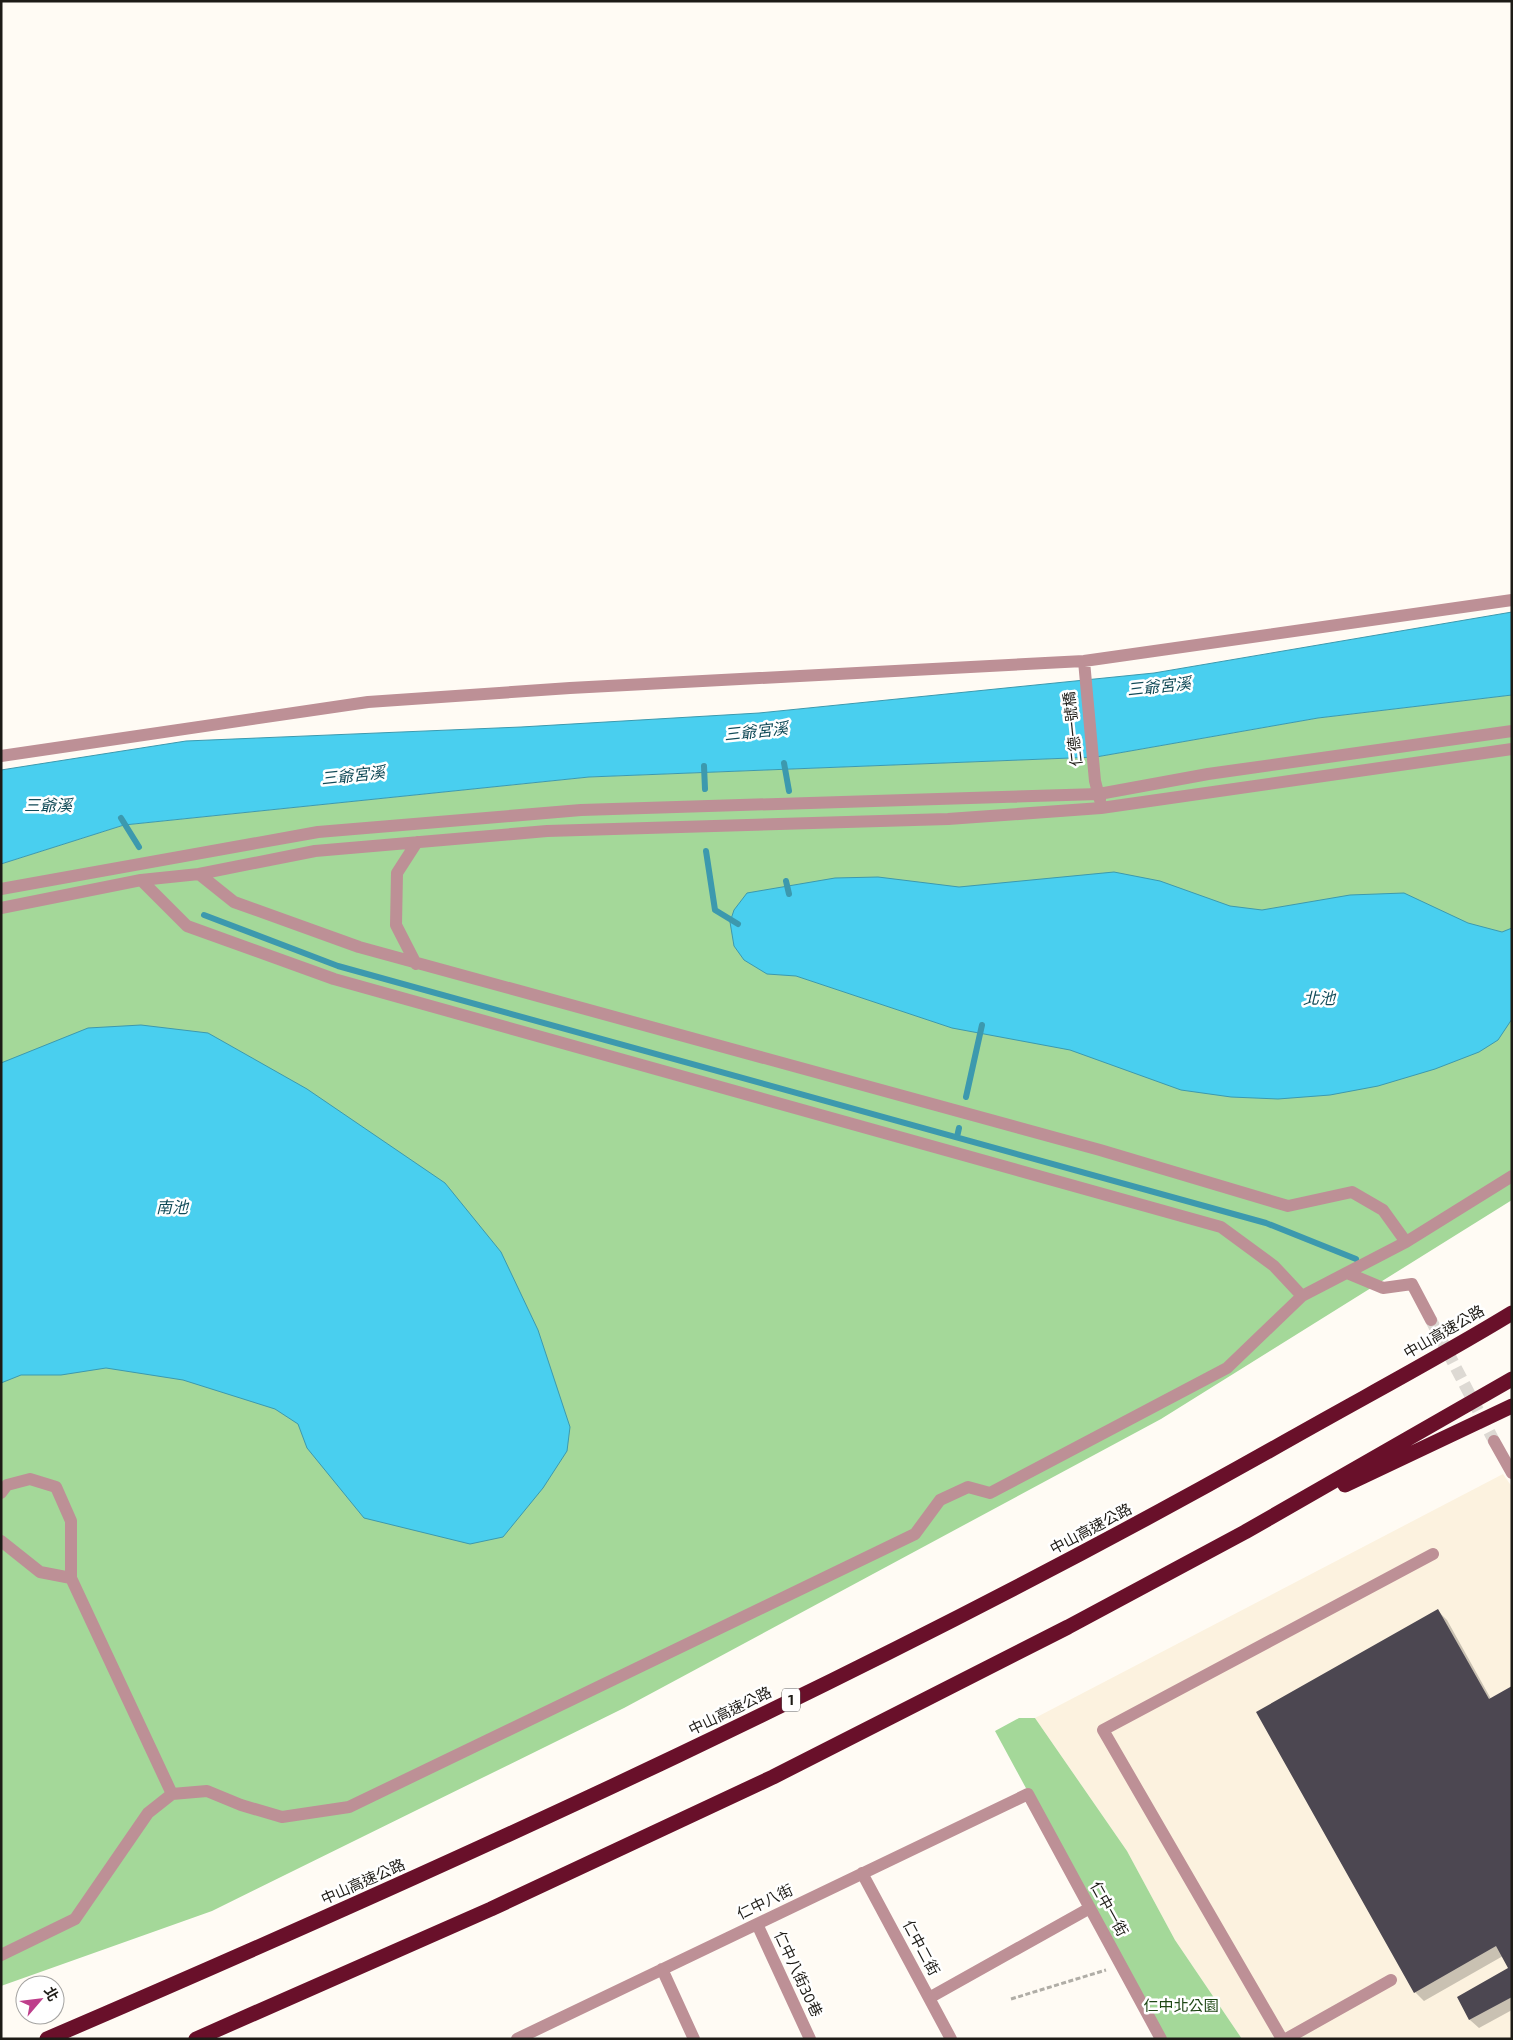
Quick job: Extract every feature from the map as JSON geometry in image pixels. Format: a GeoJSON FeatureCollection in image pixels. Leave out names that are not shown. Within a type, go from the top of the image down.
{"type":"FeatureCollection","features":[{"type":"Feature","properties":{"kind":"highway","name":"中山高速公路"},"geometry":{"type":"LineString","coordinates":[[47,2039],[465,1856],[744,1724],[1055,1568],[1215,1482],[1492,1325],[1512,1311]]}},
{"type":"Feature","properties":{"kind":"highway"},"geometry":{"type":"LineString","coordinates":[[196,2039],[491,1909],[774,1777],[1068,1627],[1245,1532],[1512,1378]]}},
{"type":"Feature","properties":{"kind":"highway"},"geometry":{"type":"LineString","coordinates":[[1245,1532],[1512,1406]]}},
{"type":"Feature","properties":{"kind":"street"},"geometry":{"type":"LineString","coordinates":[[1,756],[368,702],[570,688],[1084,661],[1512,600]]}},
{"type":"Feature","properties":{"kind":"street","name":"仁德一號橋"},"geometry":{"type":"LineString","coordinates":[[1084,661],[1095,781],[1101,808]]}},
{"type":"Feature","properties":{"kind":"street"},"geometry":{"type":"LineString","coordinates":[[1,889],[155,860],[328,831],[581,810],[1099,794],[1208,774],[1512,731]]}},
{"type":"Feature","properties":{"kind":"street"},"geometry":{"type":"LineString","coordinates":[[1,908],[141,880],[199,874],[315,851],[547,831],[948,819],[1101,808],[1512,749]]}},
{"type":"Feature","properties":{"kind":"street"},"geometry":{"type":"LineString","coordinates":[[416,964],[396,924],[397,873],[417,842]]}},
{"type":"Feature","properties":{"kind":"street"},"geometry":{"type":"LineString","coordinates":[[199,874],[234,902],[359,947],[1100,1150],[1288,1206],[1352,1192],[1383,1210],[1406,1242]]}},
{"type":"Feature","properties":{"kind":"street"},"geometry":{"type":"LineString","coordinates":[[141,880],[187,926],[334,979],[1221,1227],[1274,1266],[1302,1296]]}},
{"type":"Feature","properties":{"kind":"street"},"geometry":{"type":"LineString","coordinates":[[1,1955],[75,1919],[148,1813],[172,1794],[207,1792],[241,1805],[282,1816],[349,1807],[915,1534],[940,1500],[968,1487],[990,1493],[1227,1368],[1302,1296],[1406,1242],[1512,1176]]}},
{"type":"Feature","properties":{"kind":"street"},"geometry":{"type":"LineString","coordinates":[[1347,1273],[1383,1288],[1412,1284],[1431,1320]]}},
{"type":"Feature","properties":{"kind":"street"},"geometry":{"type":"LineString","coordinates":[[1494,1441],[1509,1465]]}},
{"type":"Feature","properties":{"kind":"street"},"geometry":{"type":"LineString","coordinates":[[1,1493],[7,1485],[30,1479],[56,1487],[72,1521],[71,1578],[172,1794]]}},
{"type":"Feature","properties":{"kind":"street"},"geometry":{"type":"LineString","coordinates":[[1,1541],[40,1572],[71,1578]]}},
{"type":"Feature","properties":{"kind":"street"},"geometry":{"type":"LineString","coordinates":[[1282,2039],[1103,1730],[1433,1554]]}},
{"type":"Feature","properties":{"kind":"street","name":"仁中八街"},"geometry":{"type":"LineString","coordinates":[[516,2039],[530,2036],[662,1969],[1028,1794]]}},
{"type":"Feature","properties":{"kind":"street","name":"仁中一街"},"geometry":{"type":"LineString","coordinates":[[1028,1794],[1161,2039]]}},
{"type":"Feature","properties":{"kind":"street","name":"仁中二街"},"geometry":{"type":"LineString","coordinates":[[862,1873],[951,2039]]}},
{"type":"Feature","properties":{"kind":"street"},"geometry":{"type":"LineString","coordinates":[[929,1998],[1090,1908]]}},
{"type":"Feature","properties":{"kind":"street","name":"仁中八街30巷"},"geometry":{"type":"LineString","coordinates":[[757,1924],[810,2039]]}},
{"type":"Feature","properties":{"kind":"street"},"geometry":{"type":"LineString","coordinates":[[662,1969],[694,2039]]}},
{"type":"Feature","properties":{"kind":"street"},"geometry":{"type":"LineString","coordinates":[[1286,2039],[1391,1980]]}},
{"type":"Feature","properties":{"kind":"path"},"geometry":{"type":"LineString","coordinates":[[1011,1999],[1121,1966]]}},
{"type":"Feature","properties":{"kind":"shaded area"},"geometry":{"type":"Polygon","coordinates":[[[1503,1474],[1512,1487],[1512,2039],[1242,2039],[1175,1940],[1127,1851],[1035,1718],[1503,1474]]]}},
{"type":"Feature","properties":{"kind":"green space"},"geometry":{"type":"Polygon","coordinates":[[[1512,695],[1512,1200],[1161,1419],[624,1708],[212,1911],[32,1975],[15,1975],[15,1981],[1,1986],[1,864],[124,825],[589,777],[1096,757],[1318,718],[1512,695]]]}},
{"type":"Feature","properties":{"kind":"green space","name":"仁中北公園"},"geometry":{"type":"Polygon","coordinates":[[[1019,1718],[1035,1718],[1127,1851],[1175,1940],[1242,2039],[1162,2039],[995,1731],[1019,1718]]]}},
{"type":"Feature","properties":{"kind":"water","name":"三爺溪"},"geometry":{"type":"Polygon","coordinates":[[[1512,612],[1512,695],[1318,718],[1096,757],[589,777],[124,825],[1,864],[1,770],[186,741],[521,727],[759,713],[1154,673],[1512,612]]]}},
{"type":"Feature","properties":{"kind":"water","name":"北池"},"geometry":{"type":"Polygon","coordinates":[[[1114,872],[1160,881],[1230,906],[1262,910],[1350,895],[1404,893],[1468,923],[1502,932],[1512,928],[1512,1019],[1498,1040],[1479,1052],[1435,1069],[1378,1086],[1330,1095],[1278,1099],[1231,1097],[1181,1090],[1070,1050],[952,1028],[796,976],[767,974],[744,960],[734,946],[730,922],[734,910],[747,893],[835,878],[878,877],[959,887],[1114,872]]]}},
{"type":"Feature","properties":{"kind":"water","name":"南池"},"geometry":{"type":"Polygon","coordinates":[[[141,1025],[208,1033],[307,1089],[445,1183],[501,1252],[538,1330],[570,1427],[567,1451],[543,1488],[503,1537],[470,1544],[364,1518],[307,1448],[298,1424],[275,1409],[183,1380],[106,1368],[61,1375],[21,1375],[1,1383],[1,1063],[88,1028],[141,1025]]]}},
{"type":"Feature","properties":{"kind":"building"},"geometry":{"type":"Polygon","coordinates":[[[1438,1609],[1489,1699],[1512,1686],[1512,1997],[1469,2020],[1457,1997],[1508,1968],[1496,1946],[1414,1993],[1256,1712],[1438,1609]]]}},
{"type":"Feature","properties":{"kind":"waterway"},"geometry":{"type":"LineString","coordinates":[[784,763],[789,791]]}},
{"type":"Feature","properties":{"kind":"waterway"},"geometry":{"type":"LineString","coordinates":[[704,766],[705,789]]}},
{"type":"Feature","properties":{"kind":"waterway"},"geometry":{"type":"LineString","coordinates":[[121,818],[139,847]]}},
{"type":"Feature","properties":{"kind":"waterway"},"geometry":{"type":"LineString","coordinates":[[706,851],[715,910],[738,924]]}},
{"type":"Feature","properties":{"kind":"waterway"},"geometry":{"type":"LineString","coordinates":[[786,881],[789,894]]}},
{"type":"Feature","properties":{"kind":"waterway"},"geometry":{"type":"LineString","coordinates":[[204,915],[338,966],[1266,1223],[1356,1259]]}},
{"type":"Feature","properties":{"kind":"waterway"},"geometry":{"type":"LineString","coordinates":[[966,1097],[982,1025]]}},
{"type":"Feature","properties":{"kind":"waterway"},"geometry":{"type":"LineString","coordinates":[[957,1137],[959,1128]]}},
{"type":"Feature","properties":{"kind":"tunnel"},"geometry":{"type":"LineString","coordinates":[[1431,1320],[1494,1441]]}},
{"type":"Feature","properties":{"kind":"water label","name":"三爺宮溪"},"geometry":{"type":"Point","coordinates":[1159,686]}},
{"type":"Feature","properties":{"kind":"water label","name":"三爺宮溪"},"geometry":{"type":"Point","coordinates":[756,731]}},
{"type":"Feature","properties":{"kind":"water label","name":"三爺宮溪"},"geometry":{"type":"Point","coordinates":[353,775]}}]}
